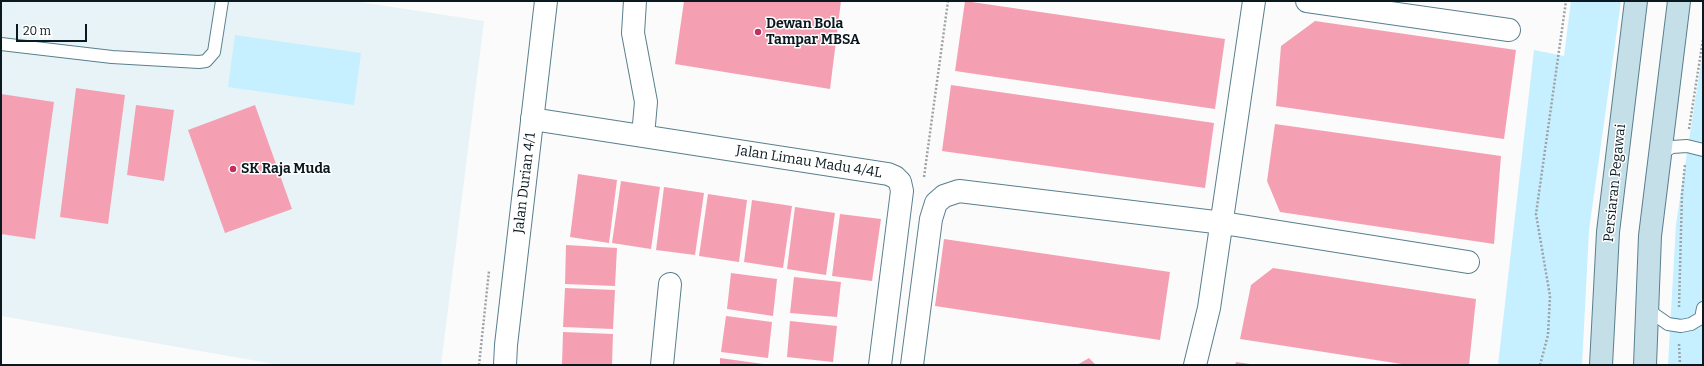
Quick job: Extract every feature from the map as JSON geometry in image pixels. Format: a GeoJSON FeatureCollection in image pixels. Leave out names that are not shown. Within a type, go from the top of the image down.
{"type":"FeatureCollection","features":[{"type":"Feature","properties":{"kind":"main road","name":"Persiaran Pegawai"},"geometry":{"type":"LineString","coordinates":[[1601,365],[1608,232],[1636,1]]}},
{"type":"Feature","properties":{"kind":"main road"},"geometry":{"type":"LineString","coordinates":[[1645,365],[1650,236],[1679,1]]}},
{"type":"Feature","properties":{"kind":"street","name":"Jalan Durian 4/1"},"geometry":{"type":"LineString","coordinates":[[505,365],[506,345],[546,1]]}},
{"type":"Feature","properties":{"kind":"street"},"geometry":{"type":"LineString","coordinates":[[1195,365],[1209,308],[1223,223],[1254,1]]}},
{"type":"Feature","properties":{"kind":"street"},"geometry":{"type":"LineString","coordinates":[[1306,1],[1509,30]]}},
{"type":"Feature","properties":{"kind":"street"},"geometry":{"type":"LineString","coordinates":[[631,2],[633,33],[646,102],[643,136]]}},
{"type":"Feature","properties":{"kind":"street","name":"Jalan Limau Madu 4/4L"},"geometry":{"type":"LineString","coordinates":[[532,119],[888,174],[900,182],[902,191],[880,365]]}},
{"type":"Feature","properties":{"kind":"street"},"geometry":{"type":"LineString","coordinates":[[912,365],[931,219],[936,203],[944,196],[959,191],[1223,223],[1468,262]]}},
{"type":"Feature","properties":{"kind":"street"},"geometry":{"type":"LineString","coordinates":[[662,365],[670,284]]}},
{"type":"Feature","properties":{"kind":"lane"},"geometry":{"type":"LineString","coordinates":[[1,44],[112,57],[199,62],[206,61],[214,52],[222,1]]}},
{"type":"Feature","properties":{"kind":"lane"},"geometry":{"type":"LineString","coordinates":[[1660,158],[1665,151],[1672,147],[1687,146],[1703,150]]}},
{"type":"Feature","properties":{"kind":"lane"},"geometry":{"type":"LineString","coordinates":[[1648,310],[1668,324],[1679,326],[1691,324],[1701,318],[1703,308]]}},
{"type":"Feature","properties":{"kind":"path"},"geometry":{"type":"LineString","coordinates":[[1540,365],[1548,335],[1550,296],[1536,214],[1566,1]]}},
{"type":"Feature","properties":{"kind":"path"},"geometry":{"type":"LineString","coordinates":[[1680,365],[1679,326],[1682,194],[1687,146],[1703,39]]}},
{"type":"Feature","properties":{"kind":"shaded area","name":"SK Raja Muda"},"geometry":{"type":"Polygon","coordinates":[[[1,1],[353,1],[484,21],[441,365],[280,365],[1,316],[1,1]]]}},
{"type":"Feature","properties":{"kind":"shaded area"},"geometry":{"type":"Polygon","coordinates":[[[1571,1],[1621,1],[1589,230],[1582,365],[1498,365],[1534,50],[1564,56],[1571,1]]]}},
{"type":"Feature","properties":{"kind":"shaded area"},"geometry":{"type":"Polygon","coordinates":[[[235,35],[361,53],[354,105],[228,87],[235,35]]]}},
{"type":"Feature","properties":{"kind":"shaded area"},"geometry":{"type":"Polygon","coordinates":[[[1703,50],[1703,365],[1668,365],[1676,224],[1703,50]]]}},
{"type":"Feature","properties":{"kind":"building","name":"Dewan Bola Tampar MBSA"},"geometry":{"type":"Polygon","coordinates":[[[684,1],[841,1],[830,89],[675,64],[684,1]]]}},
{"type":"Feature","properties":{"kind":"building"},"geometry":{"type":"Polygon","coordinates":[[[965,1],[1225,39],[1215,109],[955,71],[965,1]]]}},
{"type":"Feature","properties":{"kind":"building"},"geometry":{"type":"Polygon","coordinates":[[[1315,21],[1516,50],[1504,139],[1276,106],[1281,46],[1315,21]]]}},
{"type":"Feature","properties":{"kind":"building"},"geometry":{"type":"Polygon","coordinates":[[[951,85],[1214,123],[1205,188],[942,151],[951,85]]]}},
{"type":"Feature","properties":{"kind":"building"},"geometry":{"type":"Polygon","coordinates":[[[76,88],[125,95],[108,224],[60,217],[76,88]]]}},
{"type":"Feature","properties":{"kind":"building"},"geometry":{"type":"Polygon","coordinates":[[[1,94],[54,102],[35,239],[1,234],[1,94]]]}},
{"type":"Feature","properties":{"kind":"building"},"geometry":{"type":"Polygon","coordinates":[[[136,105],[174,110],[164,181],[127,175],[136,105]]]}},
{"type":"Feature","properties":{"kind":"building"},"geometry":{"type":"Polygon","coordinates":[[[255,105],[292,209],[225,233],[188,130],[255,105]]]}},
{"type":"Feature","properties":{"kind":"building"},"geometry":{"type":"Polygon","coordinates":[[[1275,124],[1501,156],[1494,244],[1280,212],[1267,181],[1275,124]]]}},
{"type":"Feature","properties":{"kind":"building"},"geometry":{"type":"Polygon","coordinates":[[[578,174],[617,180],[609,243],[570,237],[578,174]]]}},
{"type":"Feature","properties":{"kind":"building"},"geometry":{"type":"Polygon","coordinates":[[[621,181],[660,187],[651,249],[612,243],[621,181]]]}},
{"type":"Feature","properties":{"kind":"building"},"geometry":{"type":"Polygon","coordinates":[[[664,187],[704,193],[695,255],[656,250],[664,187]]]}},
{"type":"Feature","properties":{"kind":"building"},"geometry":{"type":"Polygon","coordinates":[[[708,194],[747,200],[739,262],[699,256],[708,194]]]}},
{"type":"Feature","properties":{"kind":"building"},"geometry":{"type":"Polygon","coordinates":[[[752,200],[792,206],[783,268],[744,262],[752,200]]]}},
{"type":"Feature","properties":{"kind":"building"},"geometry":{"type":"Polygon","coordinates":[[[795,207],[835,213],[826,275],[787,269],[795,207]]]}},
{"type":"Feature","properties":{"kind":"building"},"geometry":{"type":"Polygon","coordinates":[[[840,214],[881,219],[872,281],[832,276],[840,214]]]}},
{"type":"Feature","properties":{"kind":"building"},"geometry":{"type":"Polygon","coordinates":[[[944,239],[1170,272],[1160,340],[935,306],[944,239]]]}},
{"type":"Feature","properties":{"kind":"building"},"geometry":{"type":"Polygon","coordinates":[[[566,245],[617,248],[615,286],[565,284],[566,245]]]}},
{"type":"Feature","properties":{"kind":"building"},"geometry":{"type":"Polygon","coordinates":[[[1273,268],[1476,299],[1469,365],[1408,365],[1240,339],[1251,285],[1273,268]]]}},
{"type":"Feature","properties":{"kind":"building"},"geometry":{"type":"Polygon","coordinates":[[[731,273],[777,279],[773,316],[727,309],[731,273]]]}},
{"type":"Feature","properties":{"kind":"building"},"geometry":{"type":"Polygon","coordinates":[[[794,277],[841,282],[837,317],[790,313],[794,277]]]}},
{"type":"Feature","properties":{"kind":"building"},"geometry":{"type":"Polygon","coordinates":[[[565,288],[615,290],[613,329],[563,327],[565,288]]]}},
{"type":"Feature","properties":{"kind":"building"},"geometry":{"type":"Polygon","coordinates":[[[726,316],[772,322],[768,358],[721,352],[726,316]]]}},
{"type":"Feature","properties":{"kind":"building"},"geometry":{"type":"Polygon","coordinates":[[[790,321],[837,326],[833,362],[787,357],[790,321]]]}},
{"type":"Feature","properties":{"kind":"building"},"geometry":{"type":"Polygon","coordinates":[[[563,332],[613,334],[612,365],[562,365],[563,332]]]}},
{"type":"Feature","properties":{"kind":"building"},"geometry":{"type":"Polygon","coordinates":[[[720,358],[763,364],[763,365],[720,365],[720,358]]]}},
{"type":"Feature","properties":{"kind":"building"},"geometry":{"type":"Polygon","coordinates":[[[1089,358],[1096,365],[1077,365],[1089,358]]]}},
{"type":"Feature","properties":{"kind":"building"},"geometry":{"type":"Polygon","coordinates":[[[1236,362],[1250,364],[1250,365],[1235,365],[1236,362]]]}},
{"type":"Feature","properties":{"kind":"place","name":"Dewan Bola Tampar MBSA"},"geometry":{"type":"Point","coordinates":[758,32]}},
{"type":"Feature","properties":{"kind":"place","name":"SK Raja Muda"},"geometry":{"type":"Point","coordinates":[233,169]}}]}
